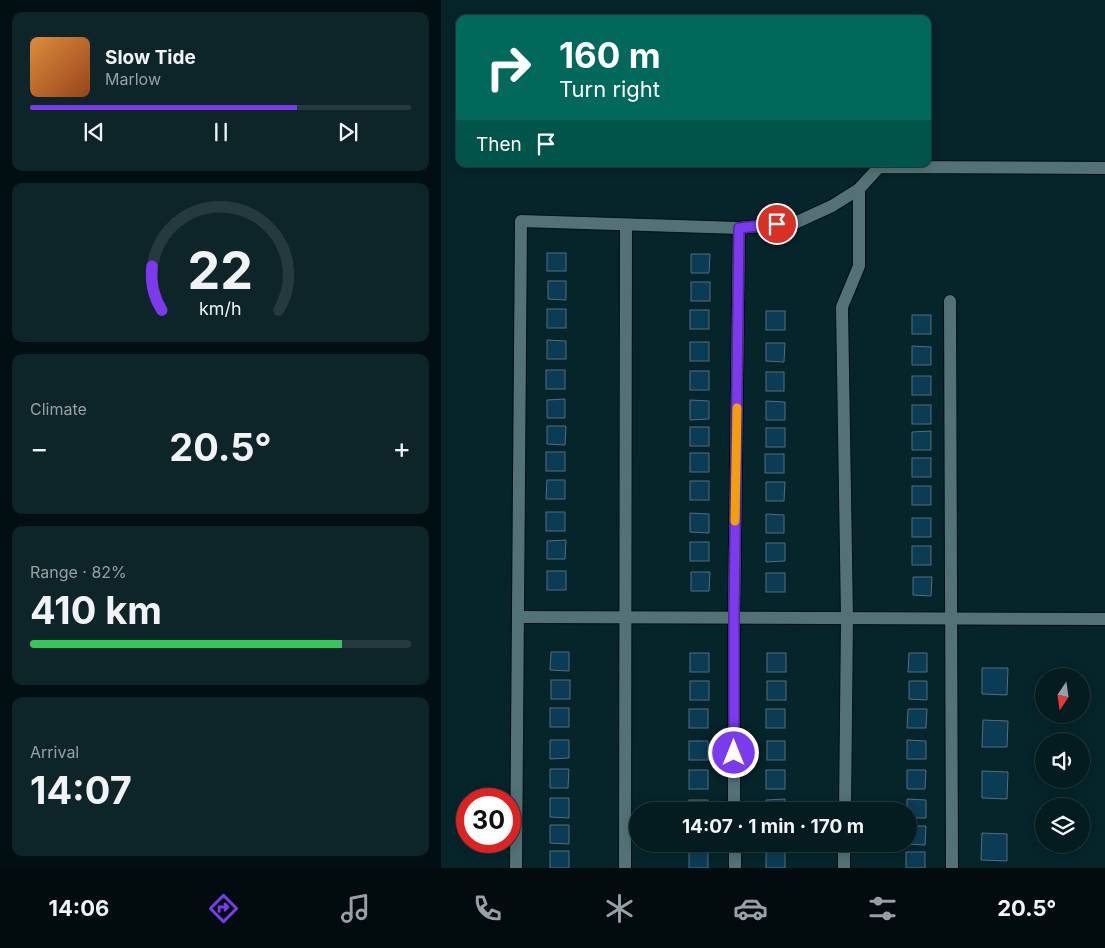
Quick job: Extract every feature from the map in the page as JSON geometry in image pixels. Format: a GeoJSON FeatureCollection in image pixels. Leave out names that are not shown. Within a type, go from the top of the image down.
{"type":"FeatureCollection","features":[{"type":"Feature","properties":{"kind":"street"},"geometry":{"type":"LineString","coordinates":[[516,868],[521,221],[739,228],[797,222],[833,206],[859,189],[879,167],[1105,168]]}},
{"type":"Feature","properties":{"kind":"street"},"geometry":{"type":"LineString","coordinates":[[845,802],[847,618],[842,307],[859,266],[859,189]]}},
{"type":"Feature","properties":{"kind":"street"},"geometry":{"type":"LineString","coordinates":[[625,868],[626,225]]}},
{"type":"Feature","properties":{"kind":"street"},"geometry":{"type":"LineString","coordinates":[[735,802],[734,618],[739,228]]}},
{"type":"Feature","properties":{"kind":"street"},"geometry":{"type":"LineString","coordinates":[[950,301],[951,868]]}},
{"type":"Feature","properties":{"kind":"street"},"geometry":{"type":"LineString","coordinates":[[518,617],[1105,619]]}},
{"type":"Feature","properties":{"kind":"street"},"geometry":{"type":"LineString","coordinates":[[735,852],[735,868]]}},
{"type":"Feature","properties":{"kind":"street"},"geometry":{"type":"LineString","coordinates":[[844,852],[844,868]]}},
{"type":"Feature","properties":{"kind":"building"},"geometry":{"type":"Polygon","coordinates":[[[547,253],[566,253],[566,271],[547,271],[547,253]]]}},
{"type":"Feature","properties":{"kind":"building"},"geometry":{"type":"Polygon","coordinates":[[[691,254],[710,254],[709,273],[691,273],[691,254]]]}},
{"type":"Feature","properties":{"kind":"building"},"geometry":{"type":"Polygon","coordinates":[[[548,281],[566,281],[566,300],[548,299],[548,281]]]}},
{"type":"Feature","properties":{"kind":"building"},"geometry":{"type":"Polygon","coordinates":[[[691,282],[710,282],[710,301],[691,301],[691,282]]]}},
{"type":"Feature","properties":{"kind":"building"},"geometry":{"type":"Polygon","coordinates":[[[547,309],[566,309],[566,328],[547,328],[547,309]]]}},
{"type":"Feature","properties":{"kind":"building"},"geometry":{"type":"Polygon","coordinates":[[[690,310],[709,310],[709,329],[690,329],[690,310]]]}},
{"type":"Feature","properties":{"kind":"building"},"geometry":{"type":"Polygon","coordinates":[[[766,311],[785,311],[785,330],[766,330],[766,311]]]}},
{"type":"Feature","properties":{"kind":"building"},"geometry":{"type":"Polygon","coordinates":[[[912,315],[931,315],[931,334],[912,334],[912,315]]]}},
{"type":"Feature","properties":{"kind":"building"},"geometry":{"type":"Polygon","coordinates":[[[547,340],[566,341],[566,359],[547,359],[547,340]]]}},
{"type":"Feature","properties":{"kind":"building"},"geometry":{"type":"Polygon","coordinates":[[[690,342],[709,342],[709,361],[690,361],[690,342]]]}},
{"type":"Feature","properties":{"kind":"building"},"geometry":{"type":"Polygon","coordinates":[[[766,343],[785,343],[784,362],[766,361],[766,343]]]}},
{"type":"Feature","properties":{"kind":"building"},"geometry":{"type":"Polygon","coordinates":[[[912,346],[931,347],[931,365],[912,365],[912,346]]]}},
{"type":"Feature","properties":{"kind":"building"},"geometry":{"type":"Polygon","coordinates":[[[546,370],[565,370],[565,389],[546,389],[546,370]]]}},
{"type":"Feature","properties":{"kind":"building"},"geometry":{"type":"Polygon","coordinates":[[[690,371],[709,371],[709,390],[690,390],[690,371]]]}},
{"type":"Feature","properties":{"kind":"building"},"geometry":{"type":"Polygon","coordinates":[[[766,372],[784,372],[784,391],[766,391],[766,372]]]}},
{"type":"Feature","properties":{"kind":"building"},"geometry":{"type":"Polygon","coordinates":[[[912,376],[931,376],[931,395],[912,395],[912,376]]]}},
{"type":"Feature","properties":{"kind":"building"},"geometry":{"type":"Polygon","coordinates":[[[565,399],[565,418],[547,418],[547,400],[565,399]]]}},
{"type":"Feature","properties":{"kind":"building"},"geometry":{"type":"Polygon","coordinates":[[[690,400],[709,401],[709,419],[690,420],[690,400]]]}},
{"type":"Feature","properties":{"kind":"building"},"geometry":{"type":"Polygon","coordinates":[[[766,401],[785,402],[785,420],[766,420],[766,401]]]}},
{"type":"Feature","properties":{"kind":"building"},"geometry":{"type":"Polygon","coordinates":[[[912,405],[931,405],[931,424],[912,424],[912,405]]]}},
{"type":"Feature","properties":{"kind":"building"},"geometry":{"type":"Polygon","coordinates":[[[547,426],[566,426],[565,445],[547,444],[547,426]]]}},
{"type":"Feature","properties":{"kind":"building"},"geometry":{"type":"Polygon","coordinates":[[[690,427],[709,427],[709,446],[690,446],[690,427]]]}},
{"type":"Feature","properties":{"kind":"building"},"geometry":{"type":"Polygon","coordinates":[[[766,428],[785,428],[785,447],[766,447],[766,428]]]}},
{"type":"Feature","properties":{"kind":"building"},"geometry":{"type":"Polygon","coordinates":[[[931,431],[931,450],[912,450],[912,432],[931,431]]]}},
{"type":"Feature","properties":{"kind":"building"},"geometry":{"type":"Polygon","coordinates":[[[546,452],[565,452],[565,471],[546,471],[546,452]]]}},
{"type":"Feature","properties":{"kind":"building"},"geometry":{"type":"Polygon","coordinates":[[[690,453],[709,453],[709,472],[690,472],[690,453]]]}},
{"type":"Feature","properties":{"kind":"building"},"geometry":{"type":"Polygon","coordinates":[[[765,454],[784,454],[784,473],[765,473],[765,454]]]}},
{"type":"Feature","properties":{"kind":"building"},"geometry":{"type":"Polygon","coordinates":[[[912,458],[931,458],[931,477],[912,477],[912,458]]]}},
{"type":"Feature","properties":{"kind":"building"},"geometry":{"type":"Polygon","coordinates":[[[547,480],[565,480],[565,499],[546,499],[547,480]]]}},
{"type":"Feature","properties":{"kind":"building"},"geometry":{"type":"Polygon","coordinates":[[[690,481],[709,481],[709,500],[690,500],[690,481]]]}},
{"type":"Feature","properties":{"kind":"building"},"geometry":{"type":"Polygon","coordinates":[[[766,482],[785,482],[784,501],[766,501],[766,482]]]}},
{"type":"Feature","properties":{"kind":"building"},"geometry":{"type":"Polygon","coordinates":[[[912,486],[931,486],[931,505],[912,505],[912,486]]]}},
{"type":"Feature","properties":{"kind":"building"},"geometry":{"type":"Polygon","coordinates":[[[546,512],[565,512],[565,531],[546,531],[546,512]]]}},
{"type":"Feature","properties":{"kind":"building"},"geometry":{"type":"Polygon","coordinates":[[[690,513],[709,514],[709,533],[690,532],[690,513]]]}},
{"type":"Feature","properties":{"kind":"building"},"geometry":{"type":"Polygon","coordinates":[[[766,514],[784,515],[784,533],[766,533],[766,514]]]}},
{"type":"Feature","properties":{"kind":"building"},"geometry":{"type":"Polygon","coordinates":[[[912,518],[931,518],[931,537],[912,537],[912,518]]]}},
{"type":"Feature","properties":{"kind":"building"},"geometry":{"type":"Polygon","coordinates":[[[566,540],[565,559],[547,559],[547,541],[566,540]]]}},
{"type":"Feature","properties":{"kind":"building"},"geometry":{"type":"Polygon","coordinates":[[[690,542],[709,542],[709,561],[690,561],[690,542]]]}},
{"type":"Feature","properties":{"kind":"building"},"geometry":{"type":"Polygon","coordinates":[[[766,543],[785,543],[785,561],[766,562],[766,543]]]}},
{"type":"Feature","properties":{"kind":"building"},"geometry":{"type":"Polygon","coordinates":[[[912,546],[931,546],[931,565],[912,565],[912,546]]]}},
{"type":"Feature","properties":{"kind":"building"},"geometry":{"type":"Polygon","coordinates":[[[547,571],[566,571],[566,590],[547,590],[547,571]]]}},
{"type":"Feature","properties":{"kind":"building"},"geometry":{"type":"Polygon","coordinates":[[[691,572],[710,572],[709,591],[691,591],[691,572]]]}},
{"type":"Feature","properties":{"kind":"building"},"geometry":{"type":"Polygon","coordinates":[[[766,573],[785,573],[785,592],[766,592],[766,573]]]}},
{"type":"Feature","properties":{"kind":"building"},"geometry":{"type":"Polygon","coordinates":[[[913,577],[932,577],[931,596],[913,595],[913,577]]]}},
{"type":"Feature","properties":{"kind":"building"},"geometry":{"type":"Polygon","coordinates":[[[551,652],[569,652],[569,671],[550,670],[551,652]]]}},
{"type":"Feature","properties":{"kind":"building"},"geometry":{"type":"Polygon","coordinates":[[[690,653],[709,653],[709,672],[690,672],[690,653]]]}},
{"type":"Feature","properties":{"kind":"building"},"geometry":{"type":"Polygon","coordinates":[[[767,653],[786,653],[786,672],[767,672],[767,653]]]}},
{"type":"Feature","properties":{"kind":"building"},"geometry":{"type":"Polygon","coordinates":[[[909,653],[927,653],[927,672],[908,672],[909,653]]]}},
{"type":"Feature","properties":{"kind":"building"},"geometry":{"type":"Polygon","coordinates":[[[982,668],[1008,668],[1007,695],[982,694],[982,668]]]}},
{"type":"Feature","properties":{"kind":"building"},"geometry":{"type":"Polygon","coordinates":[[[551,680],[570,680],[570,699],[551,699],[551,680]]]}},
{"type":"Feature","properties":{"kind":"building"},"geometry":{"type":"Polygon","coordinates":[[[690,681],[709,681],[709,700],[690,700],[690,681]]]}},
{"type":"Feature","properties":{"kind":"building"},"geometry":{"type":"Polygon","coordinates":[[[767,681],[786,681],[786,700],[767,700],[767,681]]]}},
{"type":"Feature","properties":{"kind":"building"},"geometry":{"type":"Polygon","coordinates":[[[909,681],[927,681],[927,700],[909,699],[909,681]]]}},
{"type":"Feature","properties":{"kind":"building"},"geometry":{"type":"Polygon","coordinates":[[[550,708],[569,708],[569,727],[550,727],[550,708]]]}},
{"type":"Feature","properties":{"kind":"building"},"geometry":{"type":"Polygon","coordinates":[[[689,709],[708,709],[708,728],[689,728],[689,709]]]}},
{"type":"Feature","properties":{"kind":"building"},"geometry":{"type":"Polygon","coordinates":[[[766,709],[785,709],[785,728],[766,728],[766,709]]]}},
{"type":"Feature","properties":{"kind":"building"},"geometry":{"type":"Polygon","coordinates":[[[908,709],[927,709],[926,728],[907,728],[908,709]]]}},
{"type":"Feature","properties":{"kind":"building"},"geometry":{"type":"Polygon","coordinates":[[[983,720],[1008,721],[1007,747],[982,747],[983,720]]]}},
{"type":"Feature","properties":{"kind":"building"},"geometry":{"type":"Polygon","coordinates":[[[550,740],[569,740],[569,758],[550,759],[550,740]]]}},
{"type":"Feature","properties":{"kind":"building"},"geometry":{"type":"Polygon","coordinates":[[[907,740],[926,741],[926,759],[907,759],[907,740]]]}},
{"type":"Feature","properties":{"kind":"building"},"geometry":{"type":"Polygon","coordinates":[[[689,741],[708,741],[708,760],[689,760],[689,741]]]}},
{"type":"Feature","properties":{"kind":"building"},"geometry":{"type":"Polygon","coordinates":[[[767,741],[785,741],[785,760],[767,760],[767,741]]]}},
{"type":"Feature","properties":{"kind":"building"},"geometry":{"type":"Polygon","coordinates":[[[550,769],[569,769],[568,788],[550,788],[550,769]]]}},
{"type":"Feature","properties":{"kind":"building"},"geometry":{"type":"Polygon","coordinates":[[[689,770],[708,770],[708,789],[689,789],[689,770]]]}},
{"type":"Feature","properties":{"kind":"building"},"geometry":{"type":"Polygon","coordinates":[[[766,770],[785,770],[785,789],[766,789],[766,770]]]}},
{"type":"Feature","properties":{"kind":"building"},"geometry":{"type":"Polygon","coordinates":[[[907,770],[926,770],[925,789],[907,789],[907,770]]]}},
{"type":"Feature","properties":{"kind":"building"},"geometry":{"type":"Polygon","coordinates":[[[982,771],[1008,772],[1007,799],[982,798],[982,771]]]}},
{"type":"Feature","properties":{"kind":"building"},"geometry":{"type":"Polygon","coordinates":[[[550,798],[569,798],[569,818],[550,817],[550,798]]]}},
{"type":"Feature","properties":{"kind":"building"},"geometry":{"type":"Polygon","coordinates":[[[785,799],[785,802],[766,802],[766,800],[785,799]]]}},
{"type":"Feature","properties":{"kind":"building"},"geometry":{"type":"Polygon","coordinates":[[[907,799],[926,800],[926,818],[917,818],[917,802],[907,802],[907,799]]]}},
{"type":"Feature","properties":{"kind":"building"},"geometry":{"type":"Polygon","coordinates":[[[689,800],[708,800],[708,802],[689,802],[689,800]]]}},
{"type":"Feature","properties":{"kind":"building"},"geometry":{"type":"Polygon","coordinates":[[[550,825],[569,825],[569,844],[550,843],[550,825]]]}},
{"type":"Feature","properties":{"kind":"building"},"geometry":{"type":"Polygon","coordinates":[[[917,826],[926,826],[925,845],[917,845],[917,826]]]}},
{"type":"Feature","properties":{"kind":"building"},"geometry":{"type":"Polygon","coordinates":[[[982,833],[1007,834],[1007,861],[981,860],[982,833]]]}},
{"type":"Feature","properties":{"kind":"building"},"geometry":{"type":"Polygon","coordinates":[[[550,851],[569,851],[569,868],[550,868],[550,851]]]}},
{"type":"Feature","properties":{"kind":"building"},"geometry":{"type":"Polygon","coordinates":[[[689,852],[708,852],[708,868],[689,868],[689,852]]]}},
{"type":"Feature","properties":{"kind":"building"},"geometry":{"type":"Polygon","coordinates":[[[766,852],[785,852],[785,868],[766,868],[766,852]]]}},
{"type":"Feature","properties":{"kind":"building"},"geometry":{"type":"Polygon","coordinates":[[[906,852],[925,852],[925,868],[906,868],[906,852]]]}},
{"type":"Feature","properties":{"kind":"slow traffic"},"geometry":{"type":"LineString","coordinates":[[735,521],[737,408]]}},
{"type":"Feature","properties":{"kind":"route"},"geometry":{"type":"LineString","coordinates":[[734,753],[739,228],[777,224]]}}]}
